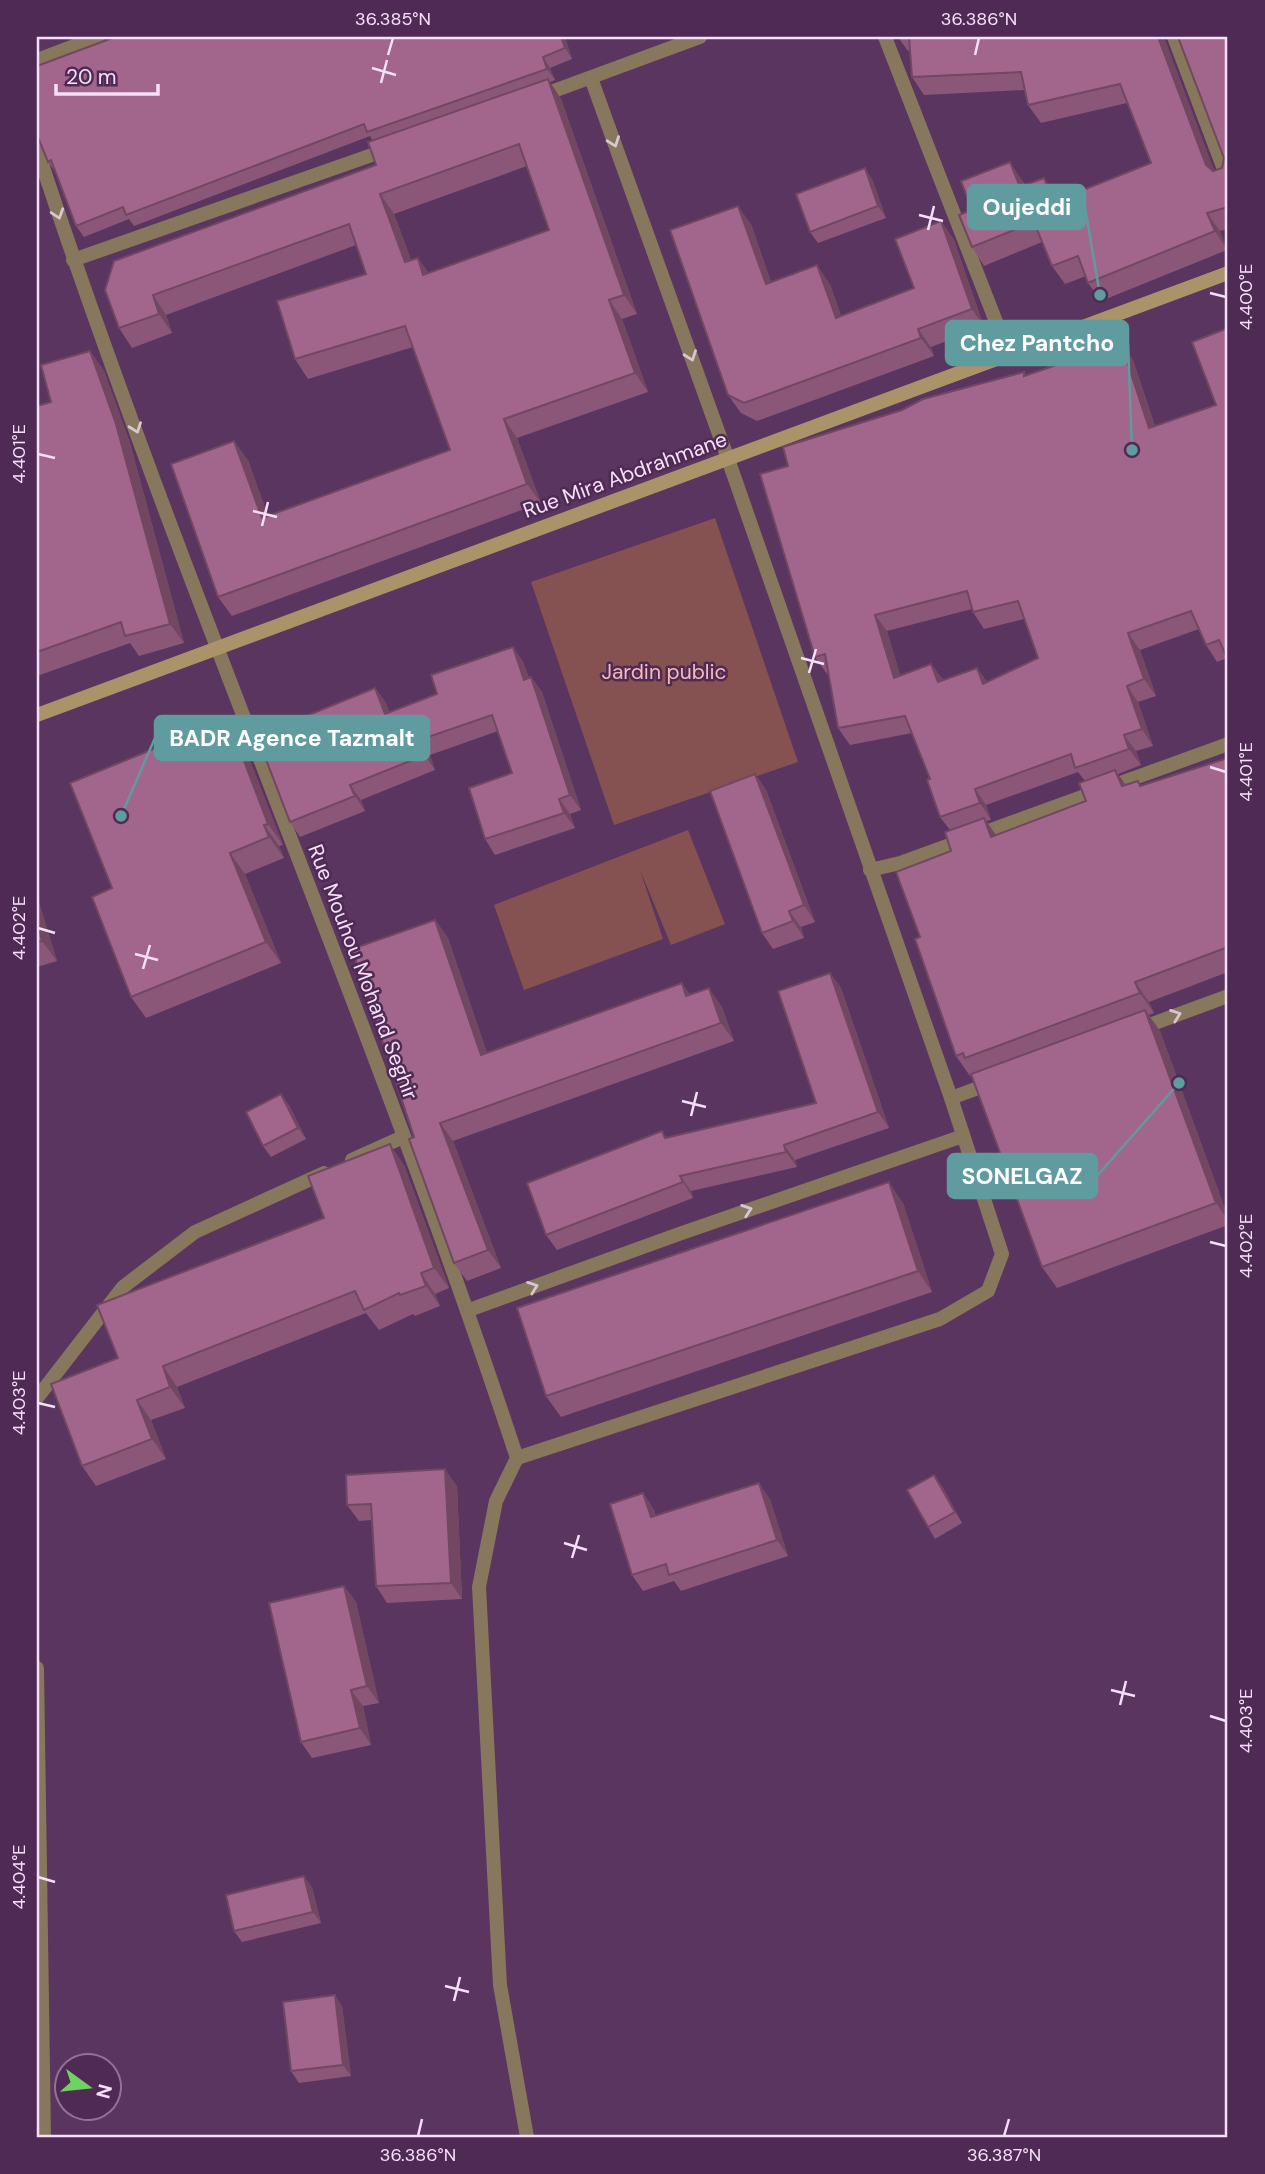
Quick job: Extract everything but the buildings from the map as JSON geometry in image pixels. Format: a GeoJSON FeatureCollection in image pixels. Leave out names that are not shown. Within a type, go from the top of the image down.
{"type":"FeatureCollection","features":[{"type":"Feature","properties":{"kind":"main road","name":"Rue Mira Abdrahmane"},"geometry":{"type":"LineString","coordinates":[[37,715],[1228,274]]}},
{"type":"Feature","properties":{"kind":"street"},"geometry":{"type":"LineString","coordinates":[[37,60],[98,37]]}},
{"type":"Feature","properties":{"kind":"street"},"geometry":{"type":"LineString","coordinates":[[526,100],[700,37]]}},
{"type":"Feature","properties":{"kind":"street"},"geometry":{"type":"LineString","coordinates":[[885,37],[1009,355]]}},
{"type":"Feature","properties":{"kind":"street"},"geometry":{"type":"LineString","coordinates":[[1174,37],[1228,180]]}},
{"type":"Feature","properties":{"kind":"street"},"geometry":{"type":"LineString","coordinates":[[527,2137],[500,1985],[479,1587],[496,1502],[517,1458],[940,1319],[988,1291],[1002,1254],[951,1098],[728,458],[591,78]]}},
{"type":"Feature","properties":{"kind":"street"},"geometry":{"type":"LineString","coordinates":[[73,260],[397,146]]}},
{"type":"Feature","properties":{"kind":"street","name":"Rue Mouhou Mohand Seghir"},"geometry":{"type":"LineString","coordinates":[[37,149],[73,260],[468,1310],[517,1458]]}},
{"type":"Feature","properties":{"kind":"street"},"geometry":{"type":"LineString","coordinates":[[870,870],[900,863],[1228,744]]}},
{"type":"Feature","properties":{"kind":"street"},"geometry":{"type":"LineString","coordinates":[[1127,1033],[1228,996]]}},
{"type":"Feature","properties":{"kind":"street"},"geometry":{"type":"LineString","coordinates":[[951,1098],[1001,1079]]}},
{"type":"Feature","properties":{"kind":"street"},"geometry":{"type":"LineString","coordinates":[[468,1310],[963,1136]]}},
{"type":"Feature","properties":{"kind":"street"},"geometry":{"type":"LineString","coordinates":[[37,1398],[122,1287],[195,1232],[403,1137]]}},
{"type":"Feature","properties":{"kind":"street"},"geometry":{"type":"LineString","coordinates":[[37,1668],[44,2137]]}},
{"type":"Feature","properties":{"kind":"green space","name":"Jardin public"},"geometry":{"type":"Polygon","coordinates":[[[715,518],[798,762],[614,825],[531,582],[715,518]]]}},
{"type":"Feature","properties":{"kind":"green space"},"geometry":{"type":"Polygon","coordinates":[[[688,830],[725,924],[671,945],[640,870],[663,939],[524,990],[494,905],[688,830]]]}},
{"type":"Feature","properties":{"kind":"place","name":"Oujeddi"},"geometry":{"type":"Point","coordinates":[1100,295]}},
{"type":"Feature","properties":{"kind":"place","name":"Chez Pantcho"},"geometry":{"type":"Point","coordinates":[1132,450]}},
{"type":"Feature","properties":{"kind":"place","name":"BADR Agence Tazmalt"},"geometry":{"type":"Point","coordinates":[121,816]}},
{"type":"Feature","properties":{"kind":"place","name":"SONELGAZ"},"geometry":{"type":"Point","coordinates":[1179,1083]}}]}
